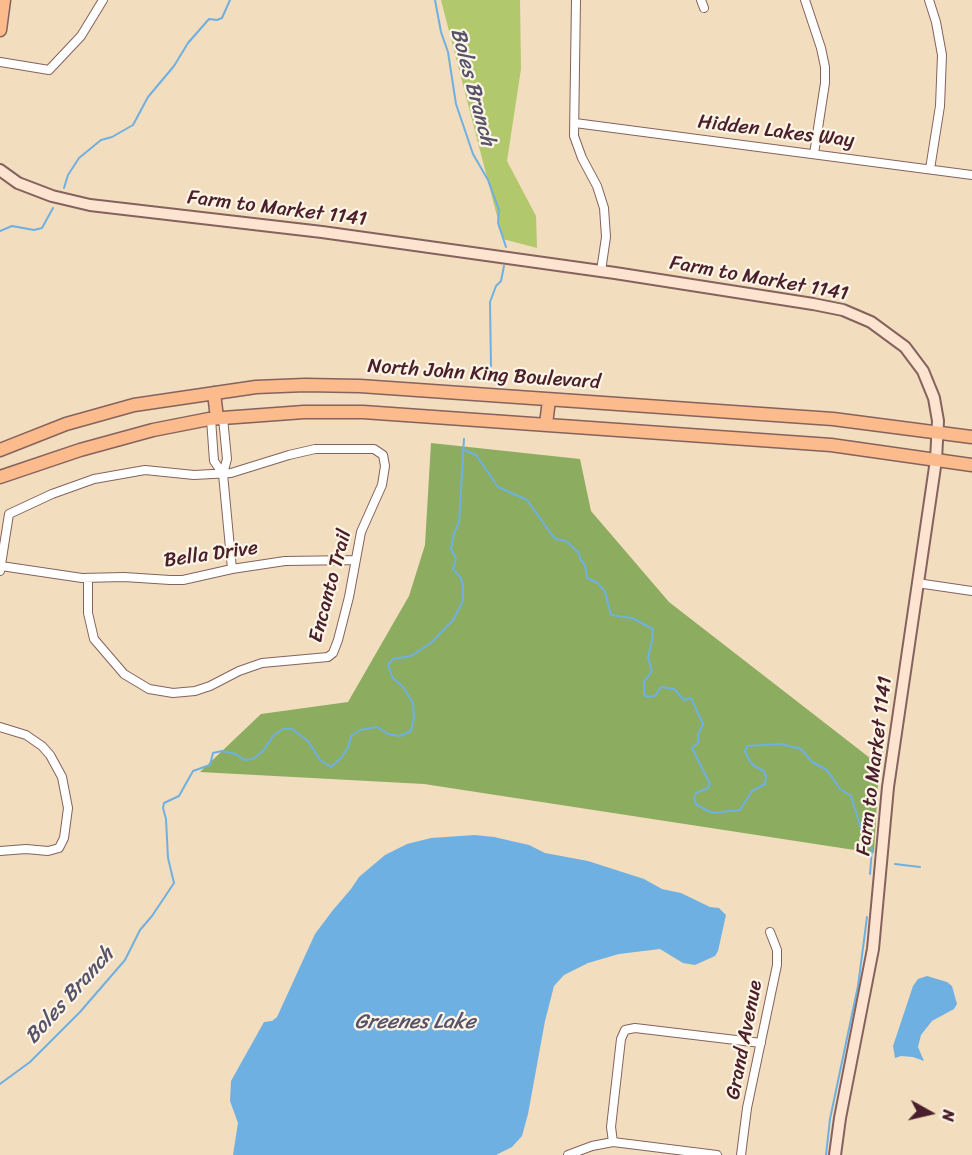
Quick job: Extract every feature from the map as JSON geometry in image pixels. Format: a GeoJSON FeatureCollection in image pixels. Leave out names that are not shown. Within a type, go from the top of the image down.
{"type":"FeatureCollection","features":[{"type":"Feature","properties":{"kind":"main road"},"geometry":{"type":"LineString","coordinates":[[0,30],[4,0]]}},
{"type":"Feature","properties":{"kind":"main road","name":"North John King Boulevard"},"geometry":{"type":"LineString","coordinates":[[0,450],[66,424],[134,405],[256,387],[305,384],[833,419],[972,437]]}},
{"type":"Feature","properties":{"kind":"main road"},"geometry":{"type":"LineString","coordinates":[[214,393],[217,418]]}},
{"type":"Feature","properties":{"kind":"main road"},"geometry":{"type":"LineString","coordinates":[[546,424],[549,400]]}},
{"type":"Feature","properties":{"kind":"main road"},"geometry":{"type":"LineString","coordinates":[[0,477],[80,450],[153,430],[217,418],[304,412],[363,412],[831,445],[972,465]]}},
{"type":"Feature","properties":{"kind":"street"},"geometry":{"type":"LineString","coordinates":[[0,62],[49,69],[81,36],[103,0]]}},
{"type":"Feature","properties":{"kind":"street"},"geometry":{"type":"LineString","coordinates":[[576,0],[574,136],[582,158],[597,186],[604,208],[606,237],[601,271]]}},
{"type":"Feature","properties":{"kind":"street"},"geometry":{"type":"LineString","coordinates":[[805,0],[825,67],[825,83],[814,154]]}},
{"type":"Feature","properties":{"kind":"street"},"geometry":{"type":"LineString","coordinates":[[929,0],[942,55],[940,106],[930,169]]}},
{"type":"Feature","properties":{"kind":"street","name":"Hidden Lakes Way"},"geometry":{"type":"LineString","coordinates":[[575,123],[972,174]]}},
{"type":"Feature","properties":{"kind":"street","name":"Farm to Market 1141"},"geometry":{"type":"LineString","coordinates":[[0,170],[18,183],[52,196],[90,205],[322,232],[601,271],[813,304],[843,310],[871,322],[905,347],[923,370],[932,391],[937,410],[936,460],[888,787],[873,949],[835,1155]]}},
{"type":"Feature","properties":{"kind":"street"},"geometry":{"type":"LineString","coordinates":[[217,418],[214,460],[222,474],[232,569]]}},
{"type":"Feature","properties":{"kind":"street"},"geometry":{"type":"LineString","coordinates":[[217,418],[227,459],[222,474]]}},
{"type":"Feature","properties":{"kind":"street","name":"Encanto Trail"},"geometry":{"type":"LineString","coordinates":[[88,578],[88,613],[94,639],[124,674],[149,689],[173,693],[195,691],[262,663],[328,657],[333,653],[338,640],[349,597],[361,532],[382,485],[385,466],[383,455],[374,449],[315,449],[222,474]]}},
{"type":"Feature","properties":{"kind":"street"},"geometry":{"type":"LineString","coordinates":[[0,571],[9,514],[52,494],[115,474],[145,470],[194,476],[222,474]]}},
{"type":"Feature","properties":{"kind":"street","name":"Bella Drive"},"geometry":{"type":"LineString","coordinates":[[1,566],[88,578],[183,580],[232,569],[285,561],[355,560]]}},
{"type":"Feature","properties":{"kind":"street"},"geometry":{"type":"LineString","coordinates":[[917,583],[972,591]]}},
{"type":"Feature","properties":{"kind":"street"},"geometry":{"type":"LineString","coordinates":[[0,727],[26,735],[50,756],[64,783],[68,801],[64,838],[59,848],[48,851],[26,849],[0,851]]}},
{"type":"Feature","properties":{"kind":"street","name":"Grand Avenue"},"geometry":{"type":"LineString","coordinates":[[741,1155],[747,1108],[777,965],[777,950],[771,932]]}},
{"type":"Feature","properties":{"kind":"street"},"geometry":{"type":"LineString","coordinates":[[612,1142],[611,1126],[621,1039],[625,1030],[635,1028],[761,1043]]}},
{"type":"Feature","properties":{"kind":"street"},"geometry":{"type":"LineString","coordinates":[[568,1155],[592,1146],[612,1142],[717,1155]]}},
{"type":"Feature","properties":{"kind":"green space"},"geometry":{"type":"Polygon","coordinates":[[[441,0],[520,0],[521,69],[507,161],[536,216],[537,248],[503,239],[441,0]]]}},
{"type":"Feature","properties":{"kind":"green space"},"geometry":{"type":"Polygon","coordinates":[[[431,443],[580,459],[591,511],[669,602],[879,765],[874,853],[424,784],[200,772],[261,714],[348,702],[409,596],[425,545],[431,443]]]}},
{"type":"Feature","properties":{"kind":"water","name":"Greenes Lake"},"geometry":{"type":"Polygon","coordinates":[[[475,835],[529,845],[545,853],[588,861],[644,879],[662,889],[681,893],[710,907],[719,908],[726,915],[718,951],[715,956],[695,965],[683,963],[660,949],[619,954],[588,963],[564,975],[554,986],[522,1136],[512,1147],[496,1155],[233,1155],[238,1123],[230,1101],[231,1081],[264,1022],[272,1021],[277,1017],[315,934],[333,910],[359,877],[385,855],[407,844],[431,838],[475,835]]]}},
{"type":"Feature","properties":{"kind":"water"},"geometry":{"type":"Polygon","coordinates":[[[927,976],[947,982],[952,986],[957,1004],[954,1009],[932,1021],[921,1035],[918,1047],[924,1061],[913,1057],[895,1058],[893,1046],[913,986],[918,979],[927,976]]]}},
{"type":"Feature","properties":{"kind":"waterway"},"geometry":{"type":"LineString","coordinates":[[64,188],[68,175],[79,158],[101,140],[112,137],[133,125],[148,97],[174,66],[188,43],[209,19],[222,18],[230,0]]}},
{"type":"Feature","properties":{"kind":"waterway","name":"Boles Branch"},"geometry":{"type":"LineString","coordinates":[[435,0],[441,32],[448,52],[456,104],[473,154],[488,180],[499,210],[498,223],[506,247]]}},
{"type":"Feature","properties":{"kind":"waterway"},"geometry":{"type":"LineString","coordinates":[[0,231],[12,226],[34,230],[42,228],[53,208]]}},
{"type":"Feature","properties":{"kind":"waterway","name":"Boles Branch"},"geometry":{"type":"LineString","coordinates":[[482,377],[491,366],[490,302],[496,286],[501,281],[504,266]]}},
{"type":"Feature","properties":{"kind":"waterway","name":"Boles Branch"},"geometry":{"type":"LineString","coordinates":[[0,1084],[30,1062],[80,1012],[125,960],[140,930],[174,883],[168,858],[164,803],[179,796],[193,771],[210,765],[213,753],[222,751],[236,754],[244,760],[253,759],[263,751],[273,736],[283,729],[292,729],[308,741],[320,760],[331,767],[348,748],[351,736],[360,730],[377,727],[388,734],[400,736],[411,731],[414,718],[413,703],[403,687],[392,677],[388,665],[393,659],[411,656],[431,643],[453,620],[463,601],[463,586],[461,578],[453,569],[456,559],[451,549],[454,533],[459,523],[464,439]]}},
{"type":"Feature","properties":{"kind":"waterway"},"geometry":{"type":"LineString","coordinates":[[464,450],[476,455],[498,487],[527,500],[556,539],[566,541],[579,553],[585,565],[587,578],[598,583],[605,592],[611,615],[632,618],[653,629],[648,657],[652,671],[644,682],[644,695],[655,696],[661,687],[674,689],[684,700],[691,698],[703,724],[698,735],[698,743],[692,748],[710,784],[708,788],[696,793],[694,799],[697,805],[712,813],[740,810],[752,791],[765,784],[764,771],[754,766],[749,760],[745,751],[747,746],[780,744],[798,748],[812,762],[827,770],[840,789],[851,796],[865,842],[872,849],[870,874]]}},
{"type":"Feature","properties":{"kind":"waterway"},"geometry":{"type":"LineString","coordinates":[[895,864],[920,867]]}},
{"type":"Feature","properties":{"kind":"waterway"},"geometry":{"type":"LineString","coordinates":[[826,1155],[830,1119],[858,986],[867,917]]}}]}
